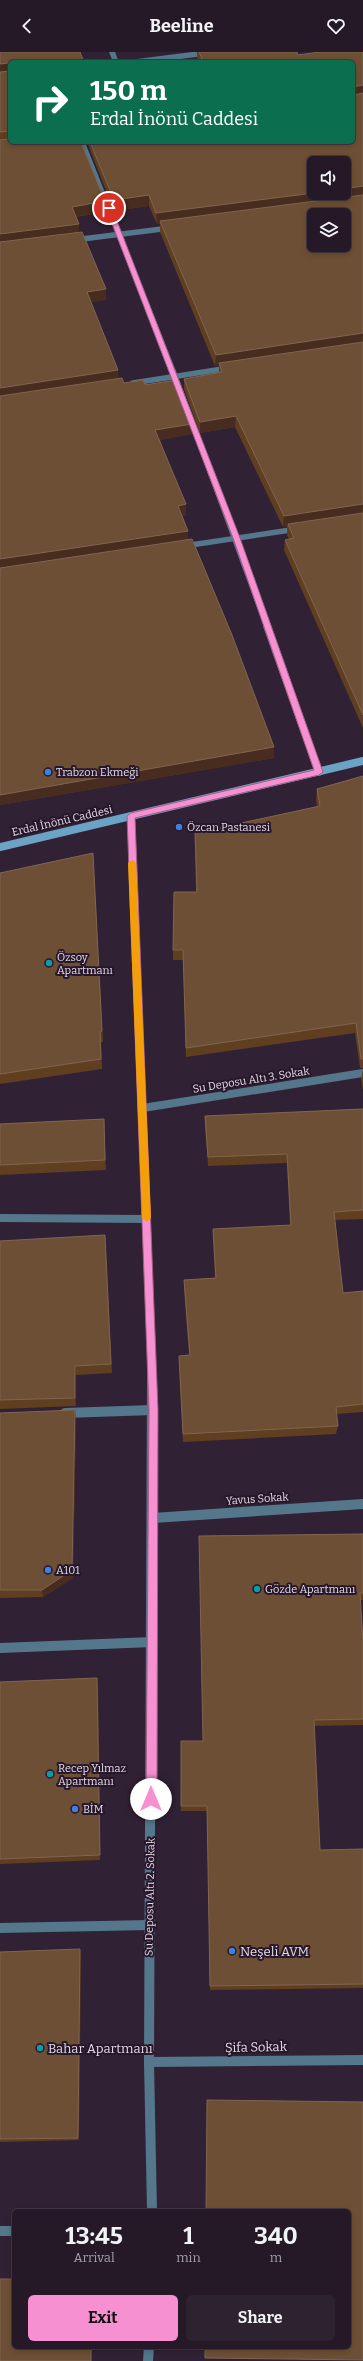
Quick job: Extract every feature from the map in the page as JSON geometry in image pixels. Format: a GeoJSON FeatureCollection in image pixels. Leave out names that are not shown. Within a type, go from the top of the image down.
{"type":"FeatureCollection","features":[{"type":"Feature","properties":{"kind":"main road","name":"Erdal İnönü Caddesi"},"geometry":{"type":"LineString","coordinates":[[0,847],[363,762]]}},
{"type":"Feature","properties":{"kind":"street"},"geometry":{"type":"LineString","coordinates":[[151,60],[214,52]]}},
{"type":"Feature","properties":{"kind":"street"},"geometry":{"type":"LineString","coordinates":[[83,144],[120,234],[236,538],[319,772]]}},
{"type":"Feature","properties":{"kind":"street"},"geometry":{"type":"LineString","coordinates":[[68,241],[175,227]]}},
{"type":"Feature","properties":{"kind":"street"},"geometry":{"type":"LineString","coordinates":[[129,384],[237,367]]}},
{"type":"Feature","properties":{"kind":"street"},"geometry":{"type":"LineString","coordinates":[[173,548],[303,528]]}},
{"type":"Feature","properties":{"kind":"street","name":"Su Deposu Altı 2. Sokak"},"geometry":{"type":"LineString","coordinates":[[131,816],[154,1410],[149,2062],[152,2209]]}},
{"type":"Feature","properties":{"kind":"street","name":"Su Deposu Altı 3. Sokak"},"geometry":{"type":"LineString","coordinates":[[143,1108],[363,1073]]}},
{"type":"Feature","properties":{"kind":"street"},"geometry":{"type":"LineString","coordinates":[[0,1218],[147,1219]]}},
{"type":"Feature","properties":{"kind":"street"},"geometry":{"type":"LineString","coordinates":[[55,1413],[154,1410]]}},
{"type":"Feature","properties":{"kind":"street","name":"Yavus Sokak"},"geometry":{"type":"LineString","coordinates":[[153,1518],[363,1504]]}},
{"type":"Feature","properties":{"kind":"street"},"geometry":{"type":"LineString","coordinates":[[0,1648],[153,1642]]}},
{"type":"Feature","properties":{"kind":"street"},"geometry":{"type":"LineString","coordinates":[[0,1928],[150,1926]]}},
{"type":"Feature","properties":{"kind":"street","name":"Şifa Sokak"},"geometry":{"type":"LineString","coordinates":[[149,2062],[363,2060]]}},
{"type":"Feature","properties":{"kind":"street"},"geometry":{"type":"LineString","coordinates":[[0,2231],[12,2231]]}},
{"type":"Feature","properties":{"kind":"street"},"geometry":{"type":"LineString","coordinates":[[148,2361],[149,2349]]}},
{"type":"Feature","properties":{"kind":"building"},"geometry":{"type":"Polygon","coordinates":[[[0,52],[80,52],[83,60],[8,60],[8,63],[0,64],[0,52]]]}},
{"type":"Feature","properties":{"kind":"building"},"geometry":{"type":"Polygon","coordinates":[[[199,52],[297,52],[298,55],[320,52],[363,52],[363,85],[355,87],[355,60],[194,60],[202,59],[199,52]]]}},
{"type":"Feature","properties":{"kind":"building"},"geometry":{"type":"Polygon","coordinates":[[[8,71],[8,131],[0,132],[0,72],[8,71]]]}},
{"type":"Feature","properties":{"kind":"building"},"geometry":{"type":"Polygon","coordinates":[[[363,93],[363,186],[351,188],[351,156],[307,156],[307,194],[156,213],[149,195],[114,200],[91,144],[355,144],[355,95],[363,93]]]}},
{"type":"Feature","properties":{"kind":"building"},"geometry":{"type":"Polygon","coordinates":[[[8,139],[8,144],[82,144],[105,201],[72,207],[79,224],[0,234],[0,140],[8,139]]]}},
{"type":"Feature","properties":{"kind":"building"},"geometry":{"type":"Polygon","coordinates":[[[363,195],[363,333],[216,355],[160,221],[324,200],[351,200],[351,197],[363,195]]]}},
{"type":"Feature","properties":{"kind":"building"},"geometry":{"type":"Polygon","coordinates":[[[82,232],[106,289],[87,292],[118,370],[0,388],[0,242],[82,232]]]}},
{"type":"Feature","properties":{"kind":"building"},"geometry":{"type":"Polygon","coordinates":[[[363,342],[363,504],[284,516],[236,416],[200,422],[184,379],[222,372],[219,363],[363,342]]]}},
{"type":"Feature","properties":{"kind":"building"},"geometry":{"type":"Polygon","coordinates":[[[122,378],[124,383],[143,380],[145,385],[176,380],[192,424],[155,430],[186,504],[178,506],[188,531],[0,559],[0,396],[122,378]]]}},
{"type":"Feature","properties":{"kind":"building"},"geometry":{"type":"Polygon","coordinates":[[[363,513],[363,715],[285,540],[294,538],[288,524],[363,513]]]}},
{"type":"Feature","properties":{"kind":"building"},"geometry":{"type":"Polygon","coordinates":[[[192,539],[232,635],[274,747],[0,795],[0,568],[192,539]]]}},
{"type":"Feature","properties":{"kind":"building"},"geometry":{"type":"Polygon","coordinates":[[[363,776],[363,1059],[361,1059],[356,1023],[186,1048],[183,950],[173,950],[174,892],[197,892],[195,833],[320,806],[317,789],[363,776]]]}},
{"type":"Feature","properties":{"kind":"building","name":"Özsoy Apartmanı"},"geometry":{"type":"Polygon","coordinates":[[[93,853],[102,1031],[100,1032],[101,1059],[0,1074],[0,873],[93,853]]]}},
{"type":"Feature","properties":{"kind":"building"},"geometry":{"type":"Polygon","coordinates":[[[363,1109],[363,1210],[334,1212],[343,1293],[363,1291],[363,1404],[336,1407],[338,1426],[183,1434],[179,1356],[190,1355],[184,1280],[216,1278],[213,1229],[291,1225],[287,1154],[208,1157],[205,1116],[363,1109]]]}},
{"type":"Feature","properties":{"kind":"building"},"geometry":{"type":"Polygon","coordinates":[[[104,1119],[105,1160],[0,1165],[0,1124],[104,1119]]]}},
{"type":"Feature","properties":{"kind":"building"},"geometry":{"type":"Polygon","coordinates":[[[105,1235],[111,1364],[75,1366],[75,1398],[0,1400],[0,1241],[105,1235]]]}},
{"type":"Feature","properties":{"kind":"building"},"geometry":{"type":"Polygon","coordinates":[[[75,1410],[72,1570],[42,1590],[0,1590],[0,1413],[75,1410]]]}},
{"type":"Feature","properties":{"kind":"building"},"geometry":{"type":"Polygon","coordinates":[[[363,1534],[363,1593],[360,1593],[363,1642],[363,1719],[314,1720],[320,1850],[363,1849],[363,1984],[210,1986],[207,1806],[181,1806],[181,1741],[203,1741],[199,1536],[363,1534]]]}},
{"type":"Feature","properties":{"kind":"building","name":"Recep Yılmaz Apartmanı"},"geometry":{"type":"Polygon","coordinates":[[[97,1678],[100,1855],[0,1859],[0,1682],[97,1678]]]}},
{"type":"Feature","properties":{"kind":"building","name":"Bahar Apartmanı"},"geometry":{"type":"Polygon","coordinates":[[[80,1949],[78,2138],[0,2139],[0,1952],[80,1949]]]}},
{"type":"Feature","properties":{"kind":"building"},"geometry":{"type":"Polygon","coordinates":[[[207,2100],[363,2102],[363,2360],[205,2358],[205,2349],[351,2349],[351,2209],[206,2209],[207,2100]]]}},
{"type":"Feature","properties":{"kind":"building"},"geometry":{"type":"Polygon","coordinates":[[[0,2279],[12,2279],[12,2349],[91,2349],[91,2361],[0,2361],[0,2279]]]}},
{"type":"Feature","properties":{"kind":"slow traffic"},"geometry":{"type":"LineString","coordinates":[[132,863],[147,1218]]}},
{"type":"Feature","properties":{"kind":"place","name":"Trabzon Ekmeği"},"geometry":{"type":"Point","coordinates":[48,772]}},
{"type":"Feature","properties":{"kind":"place","name":"Özcan Pastanesi"},"geometry":{"type":"Point","coordinates":[179,827]}},
{"type":"Feature","properties":{"kind":"place","name":"Özsoy Apartmanı"},"geometry":{"type":"Point","coordinates":[49,963]}},
{"type":"Feature","properties":{"kind":"place","name":"A101"},"geometry":{"type":"Point","coordinates":[48,1570]}},
{"type":"Feature","properties":{"kind":"place","name":"Gözde Apartmanı"},"geometry":{"type":"Point","coordinates":[257,1589]}},
{"type":"Feature","properties":{"kind":"place","name":"Recep Yılmaz Apartmanı"},"geometry":{"type":"Point","coordinates":[50,1774]}},
{"type":"Feature","properties":{"kind":"place","name":"BİM"},"geometry":{"type":"Point","coordinates":[75,1809]}},
{"type":"Feature","properties":{"kind":"place","name":"Neşeli AVM"},"geometry":{"type":"Point","coordinates":[232,1951]}},
{"type":"Feature","properties":{"kind":"place","name":"Bahar Apartmanı"},"geometry":{"type":"Point","coordinates":[40,2048]}},
{"type":"Feature","properties":{"kind":"route"},"geometry":{"type":"LineString","coordinates":[[109,208],[236,538],[319,772],[131,816],[154,1410],[151,1799]]}}]}
